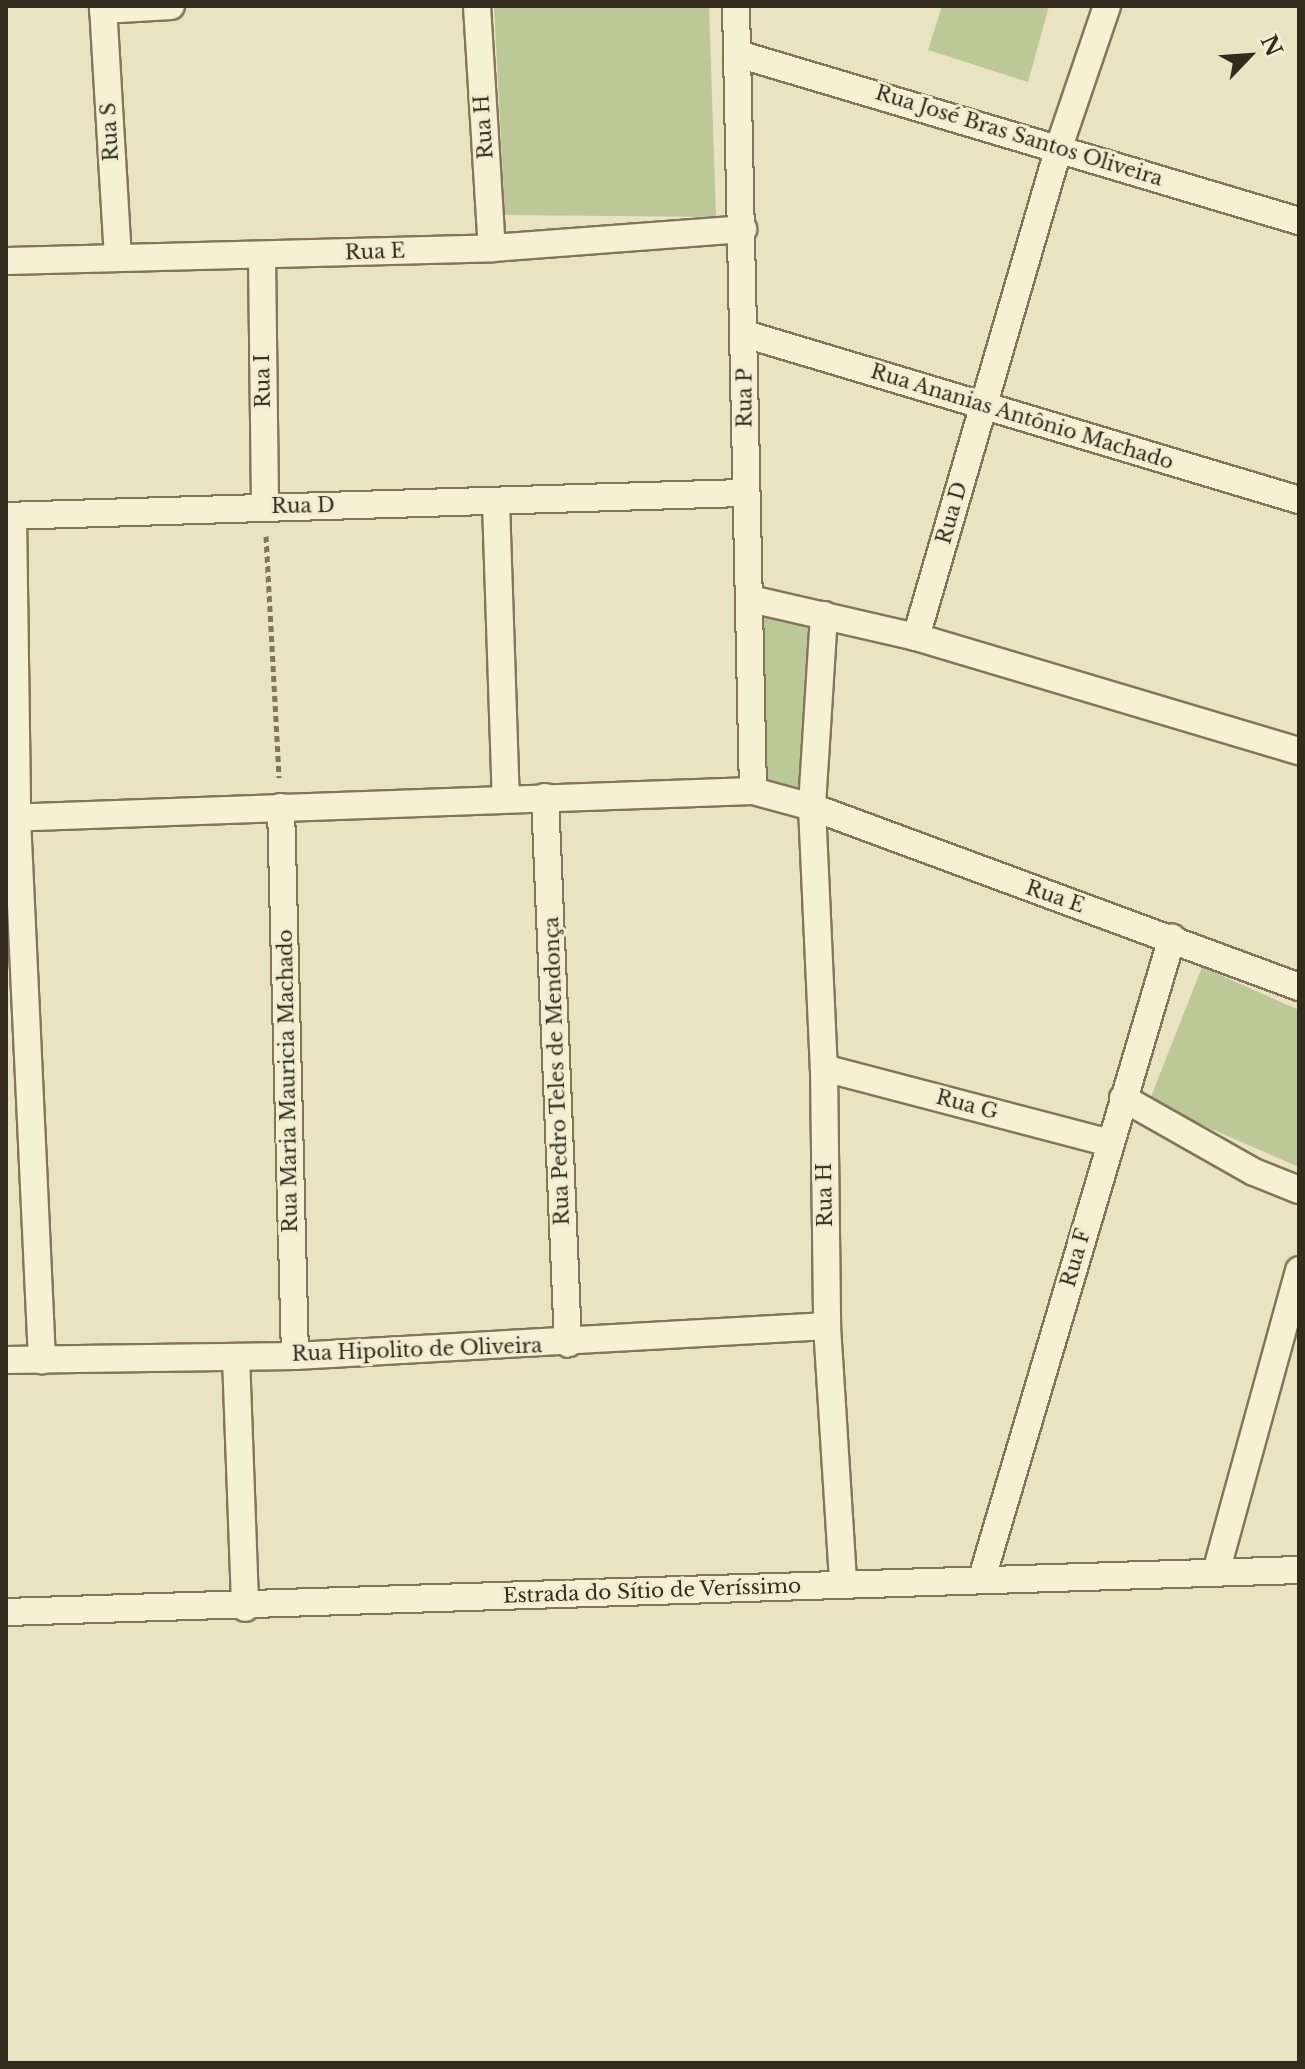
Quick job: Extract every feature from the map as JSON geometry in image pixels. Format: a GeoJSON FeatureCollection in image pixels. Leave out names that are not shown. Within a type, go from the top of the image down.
{"type":"FeatureCollection","features":[{"type":"Feature","properties":{"kind":"street"},"geometry":{"type":"LineString","coordinates":[[103,8],[171,6]]}},
{"type":"Feature","properties":{"kind":"street","name":"Rua H"},"geometry":{"type":"LineString","coordinates":[[477,6],[492,248]]}},
{"type":"Feature","properties":{"kind":"street","name":"Rua P"},"geometry":{"type":"LineString","coordinates":[[736,6],[745,334],[744,493],[751,599],[753,791]]}},
{"type":"Feature","properties":{"kind":"street","name":"Rua D"},"geometry":{"type":"LineString","coordinates":[[916,637],[1059,147],[1107,6]]}},
{"type":"Feature","properties":{"kind":"street","name":"Rua S"},"geometry":{"type":"LineString","coordinates":[[103,8],[118,257]]}},
{"type":"Feature","properties":{"kind":"street","name":"Rua José Bras Santos Oliveira"},"geometry":{"type":"LineString","coordinates":[[738,54],[1059,147],[1299,221]]}},
{"type":"Feature","properties":{"kind":"street","name":"Rua E"},"geometry":{"type":"LineString","coordinates":[[6,261],[492,248],[743,229]]}},
{"type":"Feature","properties":{"kind":"street","name":"Rua I"},"geometry":{"type":"LineString","coordinates":[[262,256],[265,507]]}},
{"type":"Feature","properties":{"kind":"street","name":"Rua Ananias Antônio Machado"},"geometry":{"type":"LineString","coordinates":[[745,334],[1299,500]]}},
{"type":"Feature","properties":{"kind":"street","name":"Rua D"},"geometry":{"type":"LineString","coordinates":[[9,516],[744,493]]}},
{"type":"Feature","properties":{"kind":"street"},"geometry":{"type":"LineString","coordinates":[[496,503],[506,798]]}},
{"type":"Feature","properties":{"kind":"street"},"geometry":{"type":"LineString","coordinates":[[9,516],[12,818],[42,1360]]}},
{"type":"Feature","properties":{"kind":"street"},"geometry":{"type":"LineString","coordinates":[[751,599],[916,637],[1299,751]]}},
{"type":"Feature","properties":{"kind":"street","name":"Rua H"},"geometry":{"type":"LineString","coordinates":[[824,615],[812,807],[824,1068],[827,1326],[843,1583]]}},
{"type":"Feature","properties":{"kind":"street"},"geometry":{"type":"LineString","coordinates":[[12,818],[753,791],[812,807]]}},
{"type":"Feature","properties":{"kind":"street","name":"Rua Pedro Teles de Mendonça"},"geometry":{"type":"LineString","coordinates":[[545,797],[568,1344]]}},
{"type":"Feature","properties":{"kind":"street","name":"Rua Maria Mauricia Machado"},"geometry":{"type":"LineString","coordinates":[[281,807],[295,1356]]}},
{"type":"Feature","properties":{"kind":"street","name":"Rua E"},"geometry":{"type":"LineString","coordinates":[[812,807],[1299,987]]}},
{"type":"Feature","properties":{"kind":"street","name":"Rua F"},"geometry":{"type":"LineString","coordinates":[[982,1578],[1172,938]]}},
{"type":"Feature","properties":{"kind":"street","name":"Rua G"},"geometry":{"type":"LineString","coordinates":[[824,1068],[1109,1143]]}},
{"type":"Feature","properties":{"kind":"street"},"geometry":{"type":"LineString","coordinates":[[1123,1098],[1254,1172],[1299,1190]]}},
{"type":"Feature","properties":{"kind":"street"},"geometry":{"type":"LineString","coordinates":[[1216,1572],[1299,1270]]}},
{"type":"Feature","properties":{"kind":"street","name":"Rua Hipolito de Oliveira"},"geometry":{"type":"LineString","coordinates":[[6,1360],[295,1356],[568,1344],[827,1326]]}},
{"type":"Feature","properties":{"kind":"street"},"geometry":{"type":"LineString","coordinates":[[236,1357],[245,1608]]}},
{"type":"Feature","properties":{"kind":"street","name":"Estrada do Sítio de Veríssimo"},"geometry":{"type":"LineString","coordinates":[[6,1612],[245,1608],[843,1583],[1299,1570]]}},
{"type":"Feature","properties":{"kind":"path"},"geometry":{"type":"LineString","coordinates":[[265,507],[281,807]]}},
{"type":"Feature","properties":{"kind":"green space"},"geometry":{"type":"Polygon","coordinates":[[[494,6],[709,6],[716,217],[505,215],[494,6]]]}},
{"type":"Feature","properties":{"kind":"green space"},"geometry":{"type":"Polygon","coordinates":[[[942,6],[1049,6],[1028,82],[928,50],[942,6]]]}},
{"type":"Feature","properties":{"kind":"green space"},"geometry":{"type":"Polygon","coordinates":[[[762,616],[814,628],[800,792],[767,784],[762,616]]]}},
{"type":"Feature","properties":{"kind":"green space"},"geometry":{"type":"Polygon","coordinates":[[[1202,967],[1299,1010],[1299,1167],[1149,1102],[1202,967]]]}}]}
